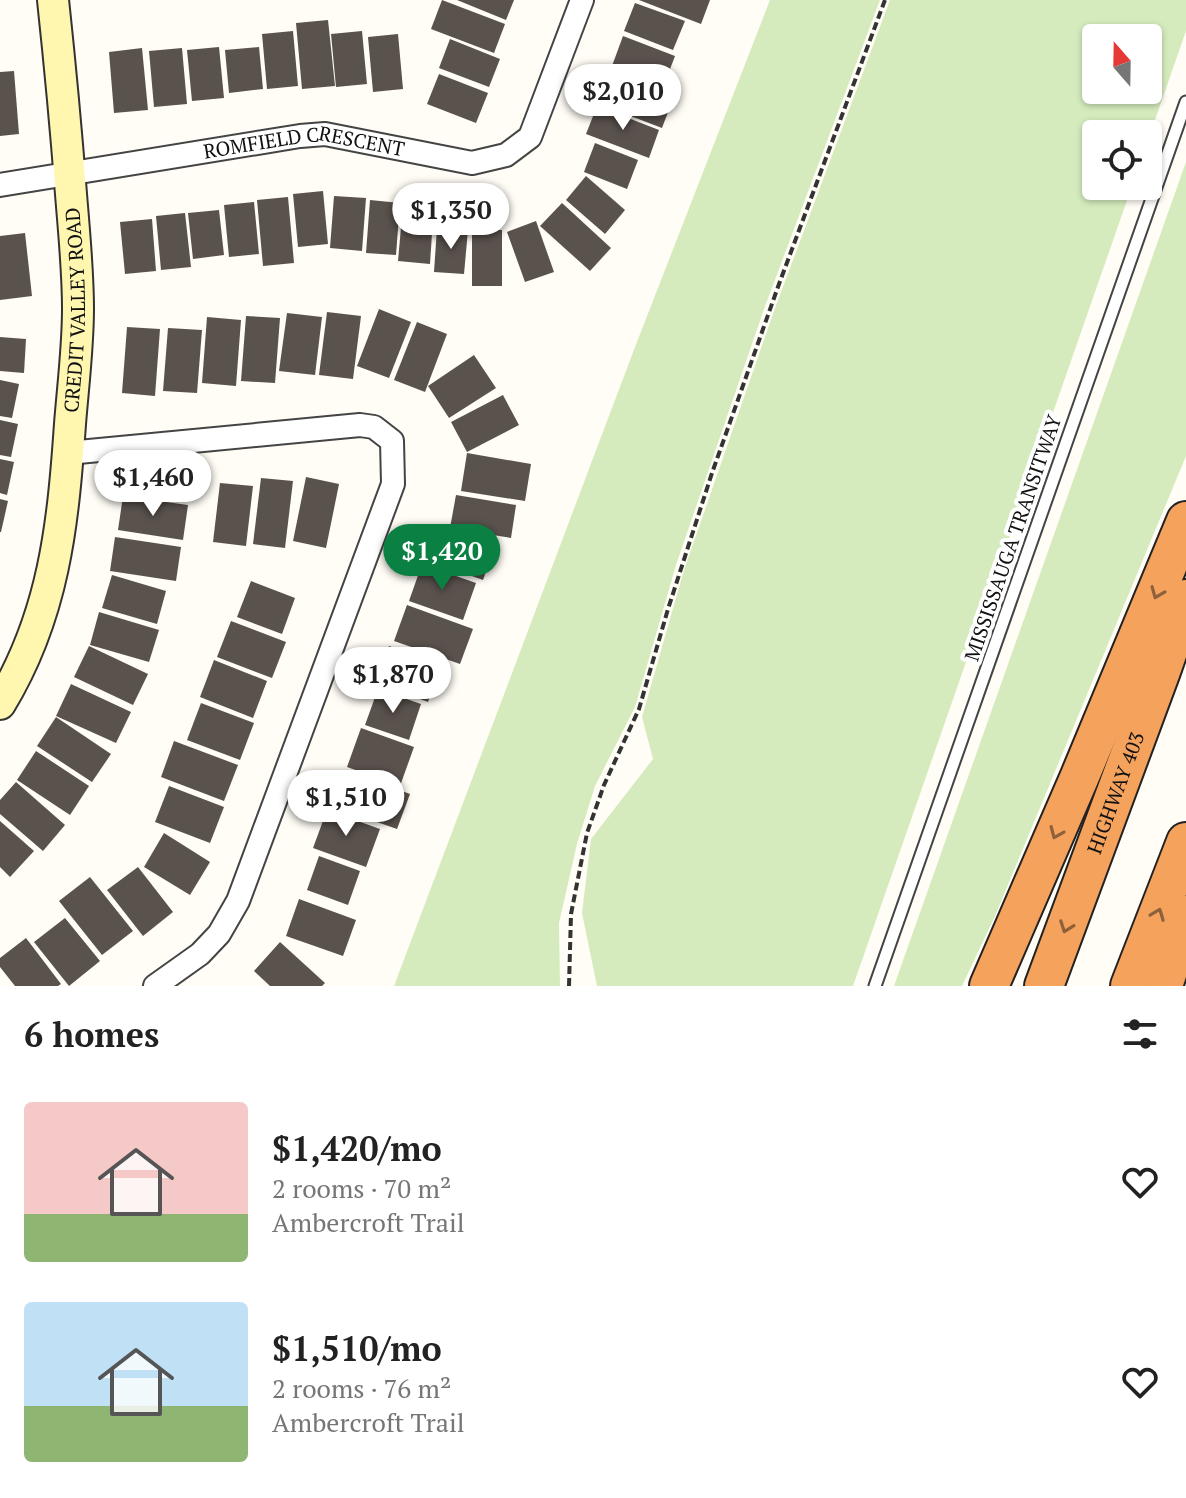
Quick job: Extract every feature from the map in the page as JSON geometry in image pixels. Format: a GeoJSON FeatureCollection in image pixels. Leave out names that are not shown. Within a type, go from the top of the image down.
{"type":"FeatureCollection","features":[{"type":"Feature","properties":{"kind":"highway"},"geometry":{"type":"LineString","coordinates":[[989,986],[1186,521]]}},
{"type":"Feature","properties":{"kind":"highway","name":"HIGHWAY 403"},"geometry":{"type":"LineString","coordinates":[[1044,986],[1186,599]]}},
{"type":"Feature","properties":{"kind":"highway"},"geometry":{"type":"LineString","coordinates":[[1130,986],[1186,842]]}},
{"type":"Feature","properties":{"kind":"highway"},"geometry":{"type":"LineString","coordinates":[[1163,986],[1186,915]]}},
{"type":"Feature","properties":{"kind":"street","name":"CREDIT VALLEY ROAD"},"geometry":{"type":"LineString","coordinates":[[0,704],[27,651],[46,601],[64,510],[78,313],[65,107],[53,0]]}},
{"type":"Feature","properties":{"kind":"street","name":"ROMFIELD CRESCENT"},"geometry":{"type":"LineString","coordinates":[[0,185],[325,134],[472,163],[506,155],[530,137],[582,0]]}},
{"type":"Feature","properties":{"kind":"street"},"geometry":{"type":"LineString","coordinates":[[68,453],[360,425],[374,427],[392,441],[393,484],[238,901],[219,934],[200,954],[155,986]]}},
{"type":"Feature","properties":{"kind":"lane","name":"MISSISSAUGA TRANSITWAY"},"geometry":{"type":"LineString","coordinates":[[875,986],[1186,102]]}},
{"type":"Feature","properties":{"kind":"path"},"geometry":{"type":"LineString","coordinates":[[569,986],[571,914],[587,833],[604,785],[639,709],[712,473],[885,0]]}},
{"type":"Feature","properties":{"kind":"green space"},"geometry":{"type":"Polygon","coordinates":[[[770,0],[880,0],[764,309],[676,565],[635,707],[595,786],[577,844],[559,923],[560,986],[394,986],[635,347],[770,0]]]}},
{"type":"Feature","properties":{"kind":"green space"},"geometry":{"type":"Polygon","coordinates":[[[890,0],[1186,0],[1186,31],[1162,100],[1162,24],[1082,24],[1082,104],[1161,104],[1155,120],[1082,120],[1082,200],[1127,200],[853,986],[597,986],[582,913],[591,839],[653,759],[642,717],[684,570],[774,311],[890,0]]]}},
{"type":"Feature","properties":{"kind":"green space"},"geometry":{"type":"Polygon","coordinates":[[[1186,162],[1186,456],[995,916],[962,986],[894,986],[1186,162]]]}},
{"type":"Feature","properties":{"kind":"building"},"geometry":{"type":"Polygon","coordinates":[[[442,0],[505,24],[494,53],[431,29],[442,0]]]}},
{"type":"Feature","properties":{"kind":"building"},"geometry":{"type":"Polygon","coordinates":[[[457,0],[514,0],[506,20],[457,0]]]}},
{"type":"Feature","properties":{"kind":"building"},"geometry":{"type":"Polygon","coordinates":[[[639,0],[710,0],[701,24],[639,0]]]}},
{"type":"Feature","properties":{"kind":"building"},"geometry":{"type":"Polygon","coordinates":[[[635,3],[685,21],[673,50],[624,31],[635,3]]]}},
{"type":"Feature","properties":{"kind":"building"},"geometry":{"type":"Polygon","coordinates":[[[328,20],[335,86],[302,89],[296,23],[328,20]]]}},
{"type":"Feature","properties":{"kind":"building"},"geometry":{"type":"Polygon","coordinates":[[[293,31],[298,86],[267,89],[262,34],[293,31]]]}},
{"type":"Feature","properties":{"kind":"building"},"geometry":{"type":"Polygon","coordinates":[[[362,31],[367,84],[336,87],[331,34],[362,31]]]}},
{"type":"Feature","properties":{"kind":"building"},"geometry":{"type":"Polygon","coordinates":[[[398,34],[403,89],[373,92],[368,37],[398,34]]]}},
{"type":"Feature","properties":{"kind":"building"},"geometry":{"type":"Polygon","coordinates":[[[623,36],[675,56],[664,85],[612,66],[623,36]]]}},
{"type":"Feature","properties":{"kind":"building"},"geometry":{"type":"Polygon","coordinates":[[[450,39],[500,59],[489,87],[439,68],[450,39]]]}},
{"type":"Feature","properties":{"kind":"building"},"geometry":{"type":"Polygon","coordinates":[[[219,47],[224,98],[192,101],[187,50],[219,47]]]}},
{"type":"Feature","properties":{"kind":"building"},"geometry":{"type":"Polygon","coordinates":[[[259,47],[263,89],[229,93],[225,50],[259,47]]]}},
{"type":"Feature","properties":{"kind":"building"},"geometry":{"type":"Polygon","coordinates":[[[142,48],[148,110],[114,113],[109,52],[142,48]]]}},
{"type":"Feature","properties":{"kind":"building"},"geometry":{"type":"Polygon","coordinates":[[[182,48],[187,104],[154,107],[149,51],[182,48]]]}},
{"type":"Feature","properties":{"kind":"building"},"geometry":{"type":"Polygon","coordinates":[[[14,71],[19,134],[0,136],[0,72],[14,71]]]}},
{"type":"Feature","properties":{"kind":"building"},"geometry":{"type":"Polygon","coordinates":[[[439,74],[488,93],[476,123],[427,104],[439,74]]]}},
{"type":"Feature","properties":{"kind":"building"},"geometry":{"type":"Polygon","coordinates":[[[610,75],[673,99],[662,128],[599,104],[610,75]]]}},
{"type":"Feature","properties":{"kind":"building"},"geometry":{"type":"Polygon","coordinates":[[[597,106],[659,130],[649,158],[586,134],[597,106]]]}},
{"type":"Feature","properties":{"kind":"building"},"geometry":{"type":"Polygon","coordinates":[[[595,143],[638,160],[627,189],[584,172],[595,143]]]}},
{"type":"Feature","properties":{"kind":"building"},"geometry":{"type":"Polygon","coordinates":[[[586,176],[625,210],[605,234],[566,200],[586,176]]]}},
{"type":"Feature","properties":{"kind":"building"},"geometry":{"type":"Polygon","coordinates":[[[323,191],[328,244],[298,247],[293,194],[323,191]]]}},
{"type":"Feature","properties":{"kind":"building"},"geometry":{"type":"Polygon","coordinates":[[[334,196],[366,198],[362,251],[330,248],[334,196]]]}},
{"type":"Feature","properties":{"kind":"building"},"geometry":{"type":"Polygon","coordinates":[[[288,197],[294,263],[263,266],[257,200],[288,197]]]}},
{"type":"Feature","properties":{"kind":"building"},"geometry":{"type":"Polygon","coordinates":[[[370,200],[400,203],[396,255],[366,253],[370,200]]]}},
{"type":"Feature","properties":{"kind":"building"},"geometry":{"type":"Polygon","coordinates":[[[254,202],[259,254],[229,257],[224,205],[254,202]]]}},
{"type":"Feature","properties":{"kind":"building"},"geometry":{"type":"Polygon","coordinates":[[[562,203],[611,248],[590,271],[540,226],[562,203]]]}},
{"type":"Feature","properties":{"kind":"building"},"geometry":{"type":"Polygon","coordinates":[[[219,210],[224,255],[193,259],[188,213],[219,210]]]}},
{"type":"Feature","properties":{"kind":"building"},"geometry":{"type":"Polygon","coordinates":[[[185,213],[191,267],[161,270],[156,216],[185,213]]]}},
{"type":"Feature","properties":{"kind":"building"},"geometry":{"type":"Polygon","coordinates":[[[402,216],[433,218],[430,264],[398,261],[402,216]]]}},
{"type":"Feature","properties":{"kind":"building"},"geometry":{"type":"Polygon","coordinates":[[[152,219],[156,271],[125,274],[120,222],[152,219]]]}},
{"type":"Feature","properties":{"kind":"building"},"geometry":{"type":"Polygon","coordinates":[[[536,221],[554,272],[525,282],[507,232],[536,221]]]}},
{"type":"Feature","properties":{"kind":"building"},"geometry":{"type":"Polygon","coordinates":[[[437,228],[468,230],[464,274],[434,272],[437,228]]]}},
{"type":"Feature","properties":{"kind":"building"},"geometry":{"type":"Polygon","coordinates":[[[472,230],[502,230],[502,286],[472,286],[472,230]]]}},
{"type":"Feature","properties":{"kind":"building"},"geometry":{"type":"Polygon","coordinates":[[[25,233],[32,296],[0,300],[0,236],[25,233]]]}},
{"type":"Feature","properties":{"kind":"building"},"geometry":{"type":"Polygon","coordinates":[[[379,309],[411,322],[389,378],[357,366],[379,309]]]}},
{"type":"Feature","properties":{"kind":"building"},"geometry":{"type":"Polygon","coordinates":[[[327,312],[361,316],[353,379],[319,375],[327,312]]]}},
{"type":"Feature","properties":{"kind":"building"},"geometry":{"type":"Polygon","coordinates":[[[287,313],[322,317],[315,375],[279,371],[287,313]]]}},
{"type":"Feature","properties":{"kind":"building"},"geometry":{"type":"Polygon","coordinates":[[[246,316],[280,318],[275,383],[241,381],[246,316]]]}},
{"type":"Feature","properties":{"kind":"building"},"geometry":{"type":"Polygon","coordinates":[[[207,317],[241,320],[236,386],[202,383],[207,317]]]}},
{"type":"Feature","properties":{"kind":"building"},"geometry":{"type":"Polygon","coordinates":[[[417,322],[447,334],[425,392],[394,380],[417,322]]]}},
{"type":"Feature","properties":{"kind":"building"},"geometry":{"type":"Polygon","coordinates":[[[127,327],[160,329],[155,396],[122,393],[127,327]]]}},
{"type":"Feature","properties":{"kind":"building"},"geometry":{"type":"Polygon","coordinates":[[[168,328],[202,330],[197,393],[163,391],[168,328]]]}},
{"type":"Feature","properties":{"kind":"building"},"geometry":{"type":"Polygon","coordinates":[[[0,337],[26,339],[24,373],[0,371],[0,337]]]}},
{"type":"Feature","properties":{"kind":"building"},"geometry":{"type":"Polygon","coordinates":[[[474,355],[496,388],[449,418],[428,386],[474,355]]]}},
{"type":"Feature","properties":{"kind":"building"},"geometry":{"type":"Polygon","coordinates":[[[0,380],[19,384],[12,418],[0,416],[0,380]]]}},
{"type":"Feature","properties":{"kind":"building"},"geometry":{"type":"Polygon","coordinates":[[[503,395],[519,425],[467,452],[451,422],[503,395]]]}},
{"type":"Feature","properties":{"kind":"building"},"geometry":{"type":"Polygon","coordinates":[[[0,420],[18,424],[11,457],[0,455],[0,420]]]}},
{"type":"Feature","properties":{"kind":"building"},"geometry":{"type":"Polygon","coordinates":[[[467,453],[531,464],[525,501],[461,491],[467,453]]]}},
{"type":"Feature","properties":{"kind":"building"},"geometry":{"type":"Polygon","coordinates":[[[0,459],[14,462],[7,495],[0,493],[0,459]]]}},
{"type":"Feature","properties":{"kind":"building"},"geometry":{"type":"Polygon","coordinates":[[[306,477],[339,484],[326,548],[293,541],[306,477]]]}},
{"type":"Feature","properties":{"kind":"building"},"geometry":{"type":"Polygon","coordinates":[[[261,478],[293,481],[285,548],[253,544],[261,478]]]}},
{"type":"Feature","properties":{"kind":"building"},"geometry":{"type":"Polygon","coordinates":[[[220,483],[253,486],[246,546],[213,542],[220,483]]]}},
{"type":"Feature","properties":{"kind":"building"},"geometry":{"type":"Polygon","coordinates":[[[456,495],[516,505],[511,538],[450,528],[456,495]]]}},
{"type":"Feature","properties":{"kind":"building"},"geometry":{"type":"Polygon","coordinates":[[[123,496],[188,505],[183,540],[118,530],[123,496]]]}},
{"type":"Feature","properties":{"kind":"building"},"geometry":{"type":"Polygon","coordinates":[[[0,499],[8,501],[1,532],[0,532],[0,499]]]}},
{"type":"Feature","properties":{"kind":"building"},"geometry":{"type":"Polygon","coordinates":[[[433,527],[494,549],[483,580],[422,558],[433,527]]]}},
{"type":"Feature","properties":{"kind":"building"},"geometry":{"type":"Polygon","coordinates":[[[115,537],[181,547],[176,581],[110,571],[115,537]]]}},
{"type":"Feature","properties":{"kind":"building"},"geometry":{"type":"Polygon","coordinates":[[[422,564],[476,583],[463,620],[409,601],[422,564]]]}},
{"type":"Feature","properties":{"kind":"building"},"geometry":{"type":"Polygon","coordinates":[[[112,575],[166,591],[157,624],[102,608],[112,575]]]}},
{"type":"Feature","properties":{"kind":"building"},"geometry":{"type":"Polygon","coordinates":[[[251,581],[295,598],[282,634],[237,617],[251,581]]]}},
{"type":"Feature","properties":{"kind":"building"},"geometry":{"type":"Polygon","coordinates":[[[407,605],[473,629],[460,664],[394,641],[407,605]]]}},
{"type":"Feature","properties":{"kind":"building"},"geometry":{"type":"Polygon","coordinates":[[[99,612],[159,630],[149,662],[90,645],[99,612]]]}},
{"type":"Feature","properties":{"kind":"building"},"geometry":{"type":"Polygon","coordinates":[[[231,621],[286,642],[272,678],[217,657],[231,621]]]}},
{"type":"Feature","properties":{"kind":"building"},"geometry":{"type":"Polygon","coordinates":[[[89,646],[148,674],[133,705],[74,677],[89,646]]]}},
{"type":"Feature","properties":{"kind":"building"},"geometry":{"type":"Polygon","coordinates":[[[389,646],[441,664],[428,702],[375,682],[389,646]]]}},
{"type":"Feature","properties":{"kind":"building"},"geometry":{"type":"Polygon","coordinates":[[[214,660],[267,681],[253,718],[200,697],[214,660]]]}},
{"type":"Feature","properties":{"kind":"building"},"geometry":{"type":"Polygon","coordinates":[[[71,684],[131,712],[116,743],[56,716],[71,684]]]}},
{"type":"Feature","properties":{"kind":"building"},"geometry":{"type":"Polygon","coordinates":[[[378,689],[421,704],[409,740],[365,725],[378,689]]]}},
{"type":"Feature","properties":{"kind":"building"},"geometry":{"type":"Polygon","coordinates":[[[201,703],[254,723],[240,760],[187,740],[201,703]]]}},
{"type":"Feature","properties":{"kind":"building"},"geometry":{"type":"Polygon","coordinates":[[[56,717],[111,754],[92,782],[37,746],[56,717]]]}},
{"type":"Feature","properties":{"kind":"building"},"geometry":{"type":"Polygon","coordinates":[[[361,728],[414,747],[400,786],[347,767],[361,728]]]}},
{"type":"Feature","properties":{"kind":"building"},"geometry":{"type":"Polygon","coordinates":[[[174,741],[238,765],[224,801],[161,777],[174,741]]]}},
{"type":"Feature","properties":{"kind":"building"},"geometry":{"type":"Polygon","coordinates":[[[36,751],[89,786],[70,815],[17,780],[36,751]]]}},
{"type":"Feature","properties":{"kind":"building"},"geometry":{"type":"Polygon","coordinates":[[[344,770],[410,794],[397,829],[331,806],[344,770]]]}},
{"type":"Feature","properties":{"kind":"building"},"geometry":{"type":"Polygon","coordinates":[[[16,782],[65,825],[43,851],[0,814],[0,800],[16,782]]]}},
{"type":"Feature","properties":{"kind":"building"},"geometry":{"type":"Polygon","coordinates":[[[169,786],[224,807],[210,843],[155,822],[169,786]]]}},
{"type":"Feature","properties":{"kind":"building"},"geometry":{"type":"Polygon","coordinates":[[[327,810],[380,829],[366,867],[313,848],[327,810]]]}},
{"type":"Feature","properties":{"kind":"building"},"geometry":{"type":"Polygon","coordinates":[[[0,821],[34,851],[10,877],[0,867],[0,821]]]}},
{"type":"Feature","properties":{"kind":"building"},"geometry":{"type":"Polygon","coordinates":[[[164,833],[210,862],[190,895],[144,867],[164,833]]]}},
{"type":"Feature","properties":{"kind":"building"},"geometry":{"type":"Polygon","coordinates":[[[319,856],[360,871],[348,905],[307,890],[319,856]]]}},
{"type":"Feature","properties":{"kind":"building"},"geometry":{"type":"Polygon","coordinates":[[[138,867],[173,912],[143,936],[107,890],[138,867]]]}},
{"type":"Feature","properties":{"kind":"building"},"geometry":{"type":"Polygon","coordinates":[[[90,877],[133,931],[102,955],[59,901],[90,877]]]}},
{"type":"Feature","properties":{"kind":"building"},"geometry":{"type":"Polygon","coordinates":[[[299,899],[356,920],[343,956],[286,936],[299,899]]]}},
{"type":"Feature","properties":{"kind":"building"},"geometry":{"type":"Polygon","coordinates":[[[65,918],[100,961],[69,986],[34,942],[65,918]]]}},
{"type":"Feature","properties":{"kind":"building"},"geometry":{"type":"Polygon","coordinates":[[[26,938],[61,984],[15,986],[0,967],[0,958],[26,938]]]}},
{"type":"Feature","properties":{"kind":"building"},"geometry":{"type":"Polygon","coordinates":[[[280,942],[325,983],[322,986],[270,986],[254,971],[280,942]]]}}]}
